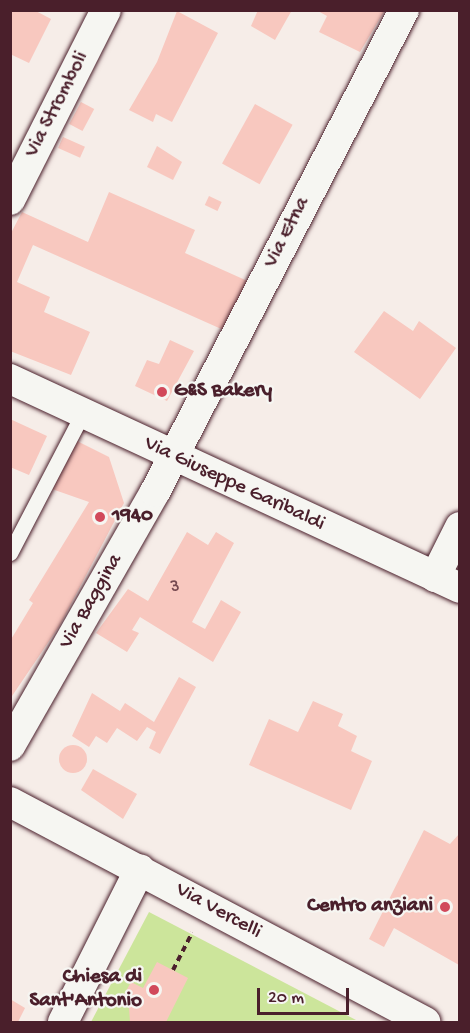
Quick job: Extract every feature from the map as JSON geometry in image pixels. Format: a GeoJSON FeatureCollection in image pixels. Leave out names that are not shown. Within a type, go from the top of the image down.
{"type":"FeatureCollection","features":[{"type":"Feature","properties":{"kind":"street","name":"Via Stromboli"},"geometry":{"type":"LineString","coordinates":[[10,200],[106,10]]}},
{"type":"Feature","properties":{"kind":"street","name":"Via Etna"},"geometry":{"type":"LineString","coordinates":[[172,456],[404,10]]}},
{"type":"Feature","properties":{"kind":"street","name":"Via Giuseppe Garibaldi"},"geometry":{"type":"LineString","coordinates":[[10,379],[447,583]]}},
{"type":"Feature","properties":{"kind":"street","name":"Via Baggina"},"geometry":{"type":"LineString","coordinates":[[10,746],[172,456]]}},
{"type":"Feature","properties":{"kind":"street"},"geometry":{"type":"LineString","coordinates":[[447,583],[459,527]]}},
{"type":"Feature","properties":{"kind":"street","name":"Via Vercelli"},"geometry":{"type":"LineString","coordinates":[[10,802],[206,905],[383,1013],[425,1023]]}},
{"type":"Feature","properties":{"kind":"street"},"geometry":{"type":"LineString","coordinates":[[63,1023],[140,869]]}},
{"type":"Feature","properties":{"kind":"lane"},"geometry":{"type":"LineString","coordinates":[[10,553],[83,413]]}},
{"type":"Feature","properties":{"kind":"path"},"geometry":{"type":"LineString","coordinates":[[173,970],[206,905]]}},
{"type":"Feature","properties":{"kind":"green space"},"geometry":{"type":"Polygon","coordinates":[[[149,912],[356,1020],[91,1022],[149,912]]]}},
{"type":"Feature","properties":{"kind":"building"},"geometry":{"type":"Polygon","coordinates":[[[10,10],[34,10],[51,19],[29,63],[10,54],[10,10]]]}},
{"type":"Feature","properties":{"kind":"building"},"geometry":{"type":"Polygon","coordinates":[[[258,10],[292,10],[275,40],[251,26],[258,10]]]}},
{"type":"Feature","properties":{"kind":"building"},"geometry":{"type":"Polygon","coordinates":[[[316,10],[385,10],[360,52],[319,32],[327,16],[316,10]]]}},
{"type":"Feature","properties":{"kind":"building"},"geometry":{"type":"Polygon","coordinates":[[[177,11],[218,33],[172,122],[156,114],[153,122],[129,110],[157,62],[177,11]]]}},
{"type":"Feature","properties":{"kind":"building"},"geometry":{"type":"Polygon","coordinates":[[[81,102],[94,109],[83,131],[69,124],[81,102]]]}},
{"type":"Feature","properties":{"kind":"building"},"geometry":{"type":"Polygon","coordinates":[[[255,104],[293,125],[260,184],[222,163],[255,104]]]}},
{"type":"Feature","properties":{"kind":"building"},"geometry":{"type":"Polygon","coordinates":[[[63,137],[85,147],[80,158],[58,148],[63,137]]]}},
{"type":"Feature","properties":{"kind":"building"},"geometry":{"type":"Polygon","coordinates":[[[157,146],[182,162],[173,180],[147,167],[157,146]]]}},
{"type":"Feature","properties":{"kind":"building"},"geometry":{"type":"Polygon","coordinates":[[[109,192],[195,230],[185,253],[252,283],[228,332],[33,245],[17,282],[50,297],[44,312],[90,332],[71,375],[10,351],[10,235],[22,212],[88,242],[109,192]]]}},
{"type":"Feature","properties":{"kind":"building"},"geometry":{"type":"Polygon","coordinates":[[[209,196],[222,202],[217,211],[205,205],[209,196]]]}},
{"type":"Feature","properties":{"kind":"building"},"geometry":{"type":"Polygon","coordinates":[[[384,311],[413,331],[419,321],[456,348],[420,399],[354,352],[384,311]]]}},
{"type":"Feature","properties":{"kind":"building"},"geometry":{"type":"Polygon","coordinates":[[[170,340],[194,351],[167,401],[135,386],[147,360],[159,364],[170,340]]]}},
{"type":"Feature","properties":{"kind":"building"},"geometry":{"type":"Polygon","coordinates":[[[10,419],[47,436],[29,475],[10,467],[10,419]]]}},
{"type":"Feature","properties":{"kind":"building"},"geometry":{"type":"Polygon","coordinates":[[[75,440],[109,457],[124,503],[60,625],[10,699],[10,641],[33,603],[29,600],[89,502],[49,488],[75,440]]]}},
{"type":"Feature","properties":{"kind":"building"},"geometry":{"type":"Polygon","coordinates":[[[187,532],[208,545],[216,532],[234,543],[192,622],[205,629],[221,600],[241,612],[213,662],[140,617],[132,630],[139,633],[127,652],[96,633],[128,589],[148,601],[187,532]]]}},
{"type":"Feature","properties":{"kind":"building"},"geometry":{"type":"Polygon","coordinates":[[[179,677],[196,687],[160,754],[149,748],[156,732],[147,727],[137,741],[117,728],[107,743],[96,736],[89,747],[72,736],[92,693],[120,711],[125,703],[154,722],[179,677]]]}},
{"type":"Feature","properties":{"kind":"building"},"geometry":{"type":"Polygon","coordinates":[[[313,701],[343,714],[338,726],[357,736],[351,751],[372,761],[351,810],[249,765],[269,719],[298,732],[313,701]]]}},
{"type":"Feature","properties":{"kind":"building"},"geometry":{"type":"Polygon","coordinates":[[[73,745],[83,749],[87,759],[83,769],[73,773],[63,769],[59,759],[63,749],[73,745]]]}},
{"type":"Feature","properties":{"kind":"building"},"geometry":{"type":"Polygon","coordinates":[[[93,769],[137,794],[123,819],[81,790],[93,769]]]}},
{"type":"Feature","properties":{"kind":"building"},"geometry":{"type":"Polygon","coordinates":[[[424,830],[450,844],[459,834],[459,965],[394,928],[384,947],[369,939],[424,830]]]}},
{"type":"Feature","properties":{"kind":"building","name":"Chiesa di Sant'Antonio"},"geometry":{"type":"Polygon","coordinates":[[[157,962],[188,978],[166,1022],[130,1022],[129,1008],[120,1002],[131,982],[143,988],[157,962]]]}},
{"type":"Feature","properties":{"kind":"building"},"geometry":{"type":"Polygon","coordinates":[[[10,999],[25,1008],[18,1022],[10,1022],[10,999]]]}},
{"type":"Feature","properties":{"kind":"place","name":"G&S Bakery"},"geometry":{"type":"Point","coordinates":[162,392]}},
{"type":"Feature","properties":{"kind":"place","name":"1940"},"geometry":{"type":"Point","coordinates":[100,517]}},
{"type":"Feature","properties":{"kind":"place","name":"Centro anziani"},"geometry":{"type":"Point","coordinates":[445,907]}},
{"type":"Feature","properties":{"kind":"place","name":"Chiesa di Sant'Antonio"},"geometry":{"type":"Point","coordinates":[154,990]}}]}
